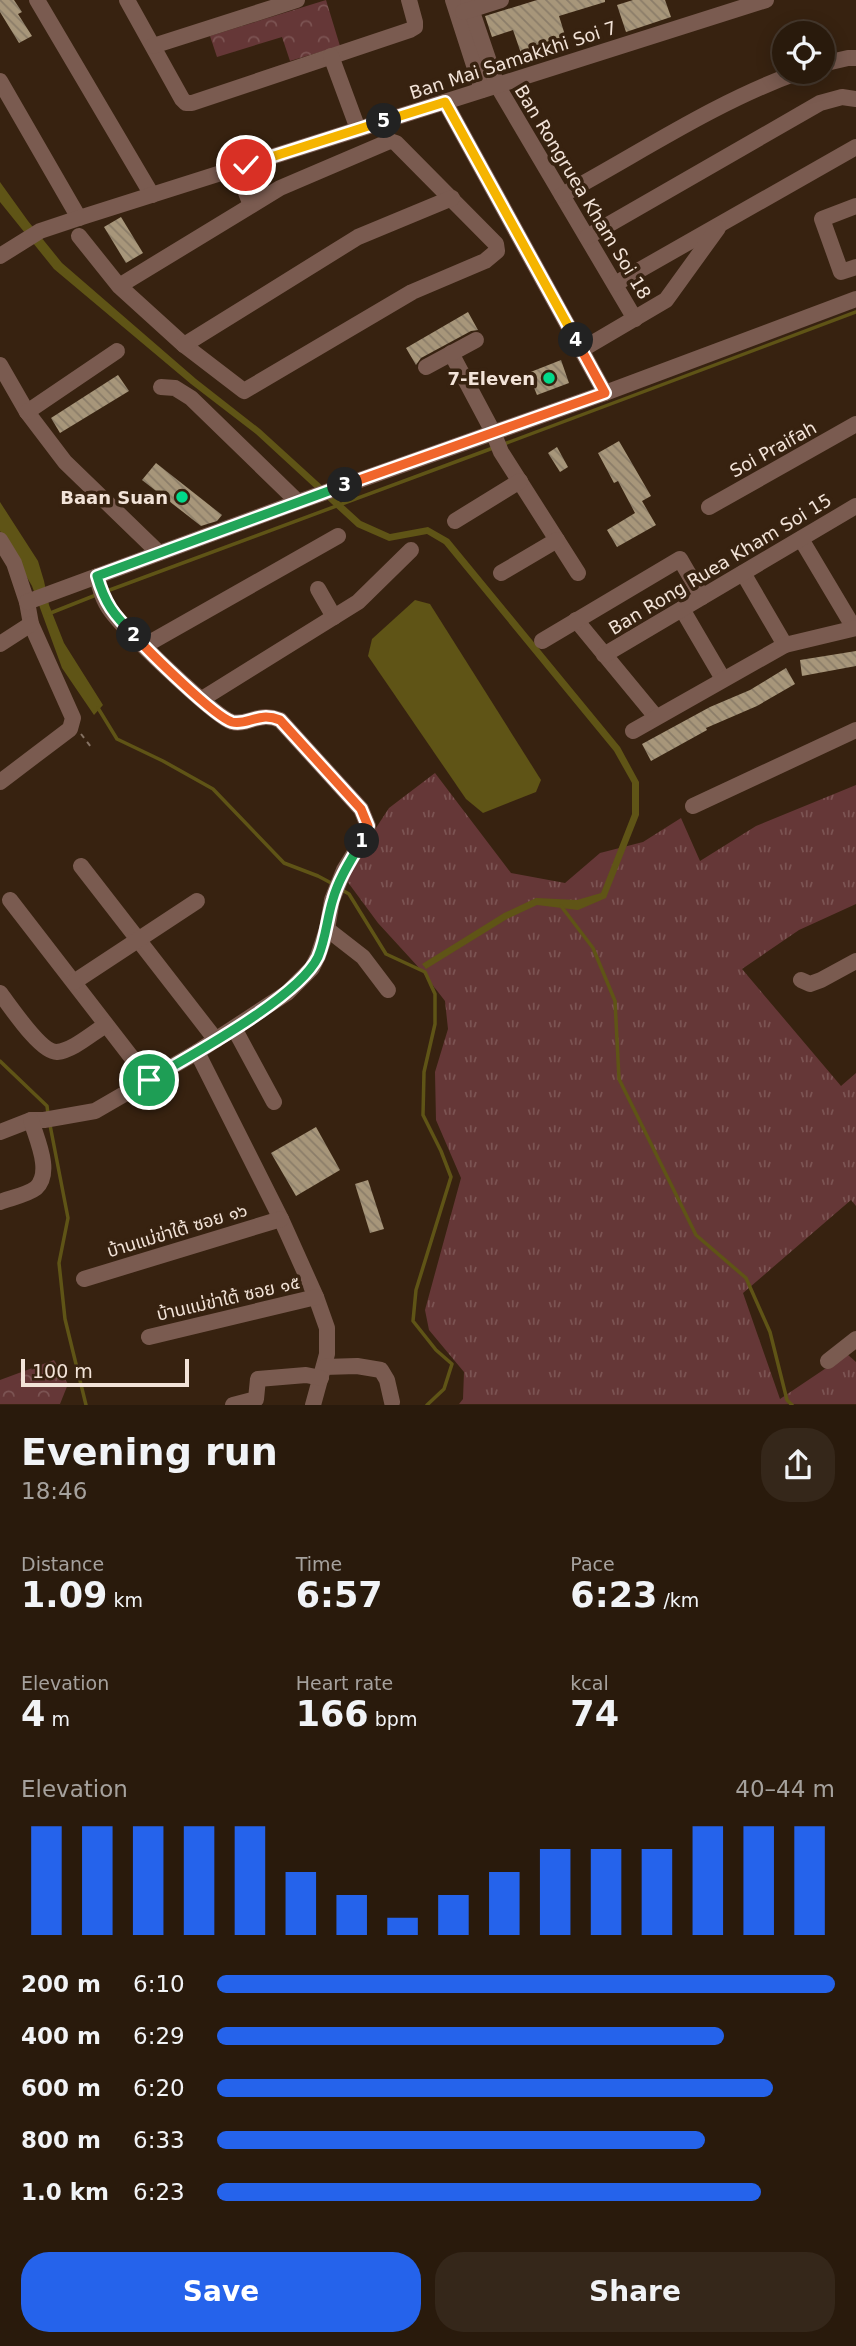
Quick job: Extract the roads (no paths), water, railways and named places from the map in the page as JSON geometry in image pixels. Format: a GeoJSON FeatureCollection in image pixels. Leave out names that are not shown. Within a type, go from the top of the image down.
{"type":"FeatureCollection","features":[{"type":"Feature","properties":{"kind":"street"},"geometry":{"type":"LineString","coordinates":[[37,0],[152,195]]}},
{"type":"Feature","properties":{"kind":"street"},"geometry":{"type":"LineString","coordinates":[[127,0],[186,103],[410,30],[415,27],[415,22],[409,0]]}},
{"type":"Feature","properties":{"kind":"street"},"geometry":{"type":"LineString","coordinates":[[153,46],[297,0]]}},
{"type":"Feature","properties":{"kind":"street"},"geometry":{"type":"LineString","coordinates":[[462,6],[501,0]]}},
{"type":"Feature","properties":{"kind":"street","name":"Ban Mai Samakkhi Soi 7"},"geometry":{"type":"LineString","coordinates":[[6,253],[40,231],[79,218],[766,0]]}},
{"type":"Feature","properties":{"kind":"street","name":"Ban Rongruea Kham Soi 18"},"geometry":{"type":"LineString","coordinates":[[462,6],[481,44],[490,88],[562,195],[635,319]]}},
{"type":"Feature","properties":{"kind":"street"},"geometry":{"type":"LineString","coordinates":[[331,56],[358,129]]}},
{"type":"Feature","properties":{"kind":"street"},"geometry":{"type":"LineString","coordinates":[[835,61],[856,58]]}},
{"type":"Feature","properties":{"kind":"street"},"geometry":{"type":"LineString","coordinates":[[0,81],[79,218]]}},
{"type":"Feature","properties":{"kind":"street"},"geometry":{"type":"LineString","coordinates":[[562,195],[717,108],[772,81]]}},
{"type":"Feature","properties":{"kind":"street"},"geometry":{"type":"LineString","coordinates":[[587,237],[820,103],[842,97],[856,99]]}},
{"type":"Feature","properties":{"kind":"street"},"geometry":{"type":"LineString","coordinates":[[445,102],[605,393]]}},
{"type":"Feature","properties":{"kind":"street"},"geometry":{"type":"LineString","coordinates":[[79,236],[119,286],[184,345],[244,391],[412,292],[493,256],[497,251],[496,244],[452,198],[396,143],[390,141],[280,188],[119,286]]}},
{"type":"Feature","properties":{"kind":"street"},"geometry":{"type":"LineString","coordinates":[[615,284],[856,147]]}},
{"type":"Feature","properties":{"kind":"street"},"geometry":{"type":"LineString","coordinates":[[241,166],[255,203]]}},
{"type":"Feature","properties":{"kind":"street"},"geometry":{"type":"LineString","coordinates":[[184,345],[358,237],[452,198]]}},
{"type":"Feature","properties":{"kind":"street"},"geometry":{"type":"LineString","coordinates":[[856,206],[822,219],[841,272],[856,267]]}},
{"type":"Feature","properties":{"kind":"street"},"geometry":{"type":"LineString","coordinates":[[581,349],[666,300],[721,223]]}},
{"type":"Feature","properties":{"kind":"street"},"geometry":{"type":"LineString","coordinates":[[27,603],[53,592],[100,587],[159,553],[605,393],[856,299]]}},
{"type":"Feature","properties":{"kind":"street"},"geometry":{"type":"LineString","coordinates":[[426,367],[475,340]]}},
{"type":"Feature","properties":{"kind":"street"},"geometry":{"type":"LineString","coordinates":[[27,412],[117,351]]}},
{"type":"Feature","properties":{"kind":"street"},"geometry":{"type":"LineString","coordinates":[[451,353],[501,452],[578,573]]}},
{"type":"Feature","properties":{"kind":"street"},"geometry":{"type":"LineString","coordinates":[[0,366],[27,412],[65,462],[159,553]]}},
{"type":"Feature","properties":{"kind":"street"},"geometry":{"type":"LineString","coordinates":[[161,387],[175,388],[191,398],[266,468],[305,499]]}},
{"type":"Feature","properties":{"kind":"street","name":"Soi Praifah"},"geometry":{"type":"LineString","coordinates":[[709,507],[856,424]]}},
{"type":"Feature","properties":{"kind":"street"},"geometry":{"type":"LineString","coordinates":[[455,521],[520,481]]}},
{"type":"Feature","properties":{"kind":"street","name":"Ban Rong Ruea Kham Soi 15"},"geometry":{"type":"LineString","coordinates":[[604,655],[856,506]]}},
{"type":"Feature","properties":{"kind":"street"},"geometry":{"type":"LineString","coordinates":[[144,646],[338,536]]}},
{"type":"Feature","properties":{"kind":"street"},"geometry":{"type":"LineString","coordinates":[[633,731],[785,645],[855,628],[801,539]]}},
{"type":"Feature","properties":{"kind":"street"},"geometry":{"type":"LineString","coordinates":[[0,540],[14,564],[31,624],[74,718],[60,737],[0,782]]}},
{"type":"Feature","properties":{"kind":"street"},"geometry":{"type":"LineString","coordinates":[[501,573],[557,540]]}},
{"type":"Feature","properties":{"kind":"street"},"geometry":{"type":"LineString","coordinates":[[202,699],[367,595],[411,550]]}},
{"type":"Feature","properties":{"kind":"street"},"geometry":{"type":"LineString","coordinates":[[542,640],[680,559],[702,597]]}},
{"type":"Feature","properties":{"kind":"street"},"geometry":{"type":"LineString","coordinates":[[743,573],[785,645]]}},
{"type":"Feature","properties":{"kind":"street"},"geometry":{"type":"LineString","coordinates":[[0,1132],[44,1119],[95,1111],[197,1052],[286,993],[300,981],[318,956],[327,929],[332,900],[344,870],[365,836],[368,826],[361,809],[280,720],[261,716],[237,722],[230,721],[144,646],[112,612],[100,587]]}},
{"type":"Feature","properties":{"kind":"street"},"geometry":{"type":"LineString","coordinates":[[317,589],[334,617]]}},
{"type":"Feature","properties":{"kind":"street"},"geometry":{"type":"LineString","coordinates":[[682,609],[723,679]]}},
{"type":"Feature","properties":{"kind":"street"},"geometry":{"type":"LineString","coordinates":[[576,620],[656,718]]}},
{"type":"Feature","properties":{"kind":"street"},"geometry":{"type":"LineString","coordinates":[[0,644],[31,624]]}},
{"type":"Feature","properties":{"kind":"street"},"geometry":{"type":"LineString","coordinates":[[693,806],[856,730]]}},
{"type":"Feature","properties":{"kind":"street"},"geometry":{"type":"LineString","coordinates":[[81,866],[216,1040]]}},
{"type":"Feature","properties":{"kind":"street"},"geometry":{"type":"LineString","coordinates":[[10,900],[149,1080]]}},
{"type":"Feature","properties":{"kind":"street"},"geometry":{"type":"LineString","coordinates":[[74,982],[197,901]]}},
{"type":"Feature","properties":{"kind":"street"},"geometry":{"type":"LineString","coordinates":[[327,929],[363,957],[388,990]]}},
{"type":"Feature","properties":{"kind":"street"},"geometry":{"type":"LineString","coordinates":[[801,980],[810,984],[821,981],[856,961]]}},
{"type":"Feature","properties":{"kind":"street"},"geometry":{"type":"LineString","coordinates":[[0,993],[41,1045],[51,1052],[60,1052],[106,1025]]}},
{"type":"Feature","properties":{"kind":"street"},"geometry":{"type":"LineString","coordinates":[[234,1028],[274,1102]]}},
{"type":"Feature","properties":{"kind":"street"},"geometry":{"type":"LineString","coordinates":[[197,1052],[281,1219],[327,1328],[327,1354],[313,1405]]}},
{"type":"Feature","properties":{"kind":"street"},"geometry":{"type":"LineString","coordinates":[[0,1202],[36,1188],[41,1180],[44,1169],[44,1119]]}},
{"type":"Feature","properties":{"kind":"street","name":"บ้านแม่ข่าใต้ ซอย ๑๖"},"geometry":{"type":"LineString","coordinates":[[84,1279],[281,1219]]}},
{"type":"Feature","properties":{"kind":"street","name":"บ้านแม่ข่าใต้ ซอย ๑๕"},"geometry":{"type":"LineString","coordinates":[[149,1337],[316,1297]]}},
{"type":"Feature","properties":{"kind":"street"},"geometry":{"type":"LineString","coordinates":[[828,1362],[856,1339]]}},
{"type":"Feature","properties":{"kind":"street"},"geometry":{"type":"LineString","coordinates":[[233,1405],[256,1399],[258,1379],[371,1367],[380,1370],[387,1380],[391,1402]]}},
{"type":"Feature","properties":{"kind":"waterway"},"geometry":{"type":"LineString","coordinates":[[504,444],[856,312]]}},
{"type":"Feature","properties":{"kind":"waterway"},"geometry":{"type":"LineString","coordinates":[[107,591],[493,448]]}},
{"type":"Feature","properties":{"kind":"waterway"},"geometry":{"type":"LineString","coordinates":[[48,614],[96,595]]}},
{"type":"Feature","properties":{"kind":"waterway"},"geometry":{"type":"LineString","coordinates":[[98,708],[117,739],[213,789],[284,863],[333,884]]}},
{"type":"Feature","properties":{"kind":"waterway"},"geometry":{"type":"LineString","coordinates":[[342,890],[349,894],[386,954],[425,972],[435,994],[435,1024],[424,1072],[423,1115],[451,1177],[416,1290],[413,1321],[436,1350],[452,1364],[444,1389],[427,1405]]}},
{"type":"Feature","properties":{"kind":"waterway"},"geometry":{"type":"LineString","coordinates":[[561,906],[593,948],[615,1001],[619,1079],[696,1235],[746,1278],[770,1332],[787,1400],[792,1405]]}},
{"type":"Feature","properties":{"kind":"waterway"},"geometry":{"type":"LineString","coordinates":[[0,1061],[47,1106],[48,1114]]}},
{"type":"Feature","properties":{"kind":"waterway"},"geometry":{"type":"LineString","coordinates":[[50,1125],[68,1218],[59,1263],[65,1319],[86,1405]]}},
{"type":"Feature","properties":{"kind":"place","name":"7-Eleven"},"geometry":{"type":"Point","coordinates":[549,378]}},
{"type":"Feature","properties":{"kind":"place","name":"Baan Suan"},"geometry":{"type":"Point","coordinates":[182,497]}}]}
